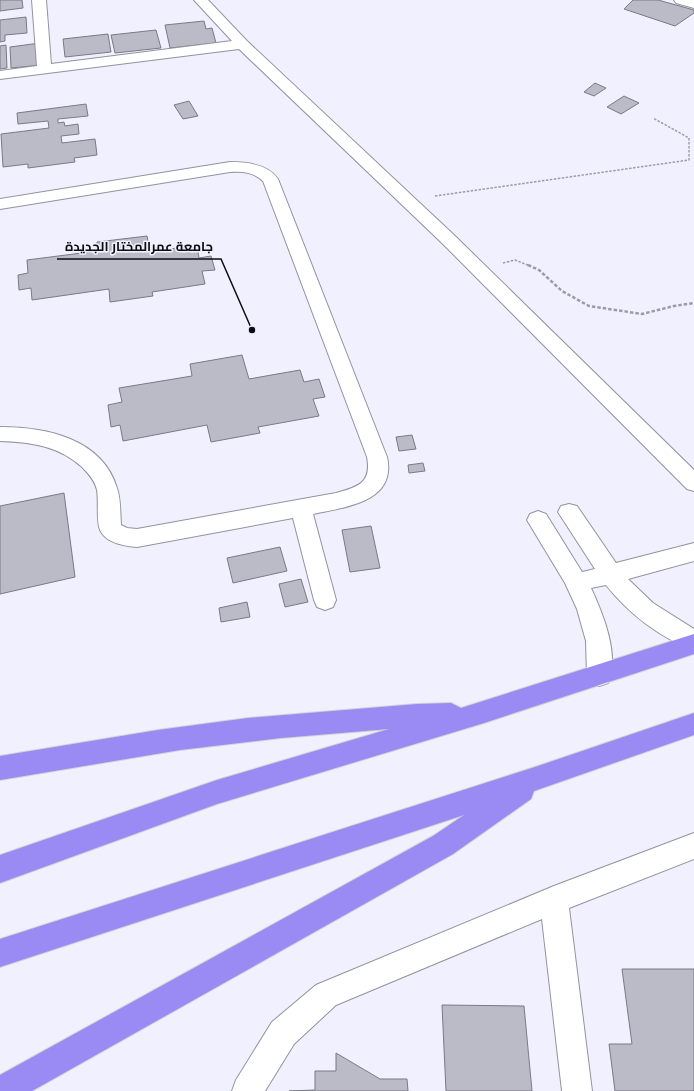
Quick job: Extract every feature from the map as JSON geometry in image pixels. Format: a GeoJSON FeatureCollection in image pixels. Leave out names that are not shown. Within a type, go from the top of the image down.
{"type":"FeatureCollection","features":[{"type":"Feature","properties":{"kind":"highway"},"geometry":{"type":"LineString","coordinates":[[0,869],[217,792],[484,712],[694,644]]}},
{"type":"Feature","properties":{"kind":"highway"},"geometry":{"type":"LineString","coordinates":[[0,768],[177,738],[255,729],[408,716],[484,712]]}},
{"type":"Feature","properties":{"kind":"highway"},"geometry":{"type":"LineString","coordinates":[[0,954],[538,778],[694,724]]}},
{"type":"Feature","properties":{"kind":"highway"},"geometry":{"type":"LineString","coordinates":[[2,1091],[443,845],[492,812],[538,778]]}},
{"type":"Feature","properties":{"kind":"street"},"geometry":{"type":"LineString","coordinates":[[39,0],[44,70]]}},
{"type":"Feature","properties":{"kind":"street"},"geometry":{"type":"LineString","coordinates":[[201,0],[242,44],[477,267],[694,483]]}},
{"type":"Feature","properties":{"kind":"street"},"geometry":{"type":"LineString","coordinates":[[681,0],[694,4]]}},
{"type":"Feature","properties":{"kind":"street"},"geometry":{"type":"LineString","coordinates":[[0,75],[242,44]]}},
{"type":"Feature","properties":{"kind":"street"},"geometry":{"type":"LineString","coordinates":[[0,204],[230,167],[250,168],[266,174],[270,179],[380,468],[377,480],[368,490],[354,496],[301,508],[137,538],[128,538],[115,533],[110,528],[106,486],[98,472],[88,460],[74,450],[53,441],[22,435],[0,434]]}},
{"type":"Feature","properties":{"kind":"street"},"geometry":{"type":"LineString","coordinates":[[301,508],[325,600]]}},
{"type":"Feature","properties":{"kind":"street"},"geometry":{"type":"LineString","coordinates":[[569,512],[620,585],[647,612],[663,623],[694,640]]}},
{"type":"Feature","properties":{"kind":"street"},"geometry":{"type":"LineString","coordinates":[[538,520],[576,583],[590,610],[598,642],[599,675]]}},
{"type":"Feature","properties":{"kind":"street"},"geometry":{"type":"LineString","coordinates":[[576,583],[694,552]]}},
{"type":"Feature","properties":{"kind":"street"},"geometry":{"type":"LineString","coordinates":[[247,1091],[283,1033],[326,995],[554,900],[694,846]]}},
{"type":"Feature","properties":{"kind":"street"},"geometry":{"type":"LineString","coordinates":[[554,900],[577,1091]]}},
{"type":"Feature","properties":{"kind":"path"},"geometry":{"type":"LineString","coordinates":[[407,200],[689,160],[689,138],[653,118]]}},
{"type":"Feature","properties":{"kind":"path"},"geometry":{"type":"LineString","coordinates":[[477,267],[515,260],[539,270],[562,291],[589,306],[642,314],[674,306],[694,303]]}},
{"type":"Feature","properties":{"kind":"building"},"geometry":{"type":"Polygon","coordinates":[[[0,0],[22,0],[23,8],[0,11],[0,0]]]}},
{"type":"Feature","properties":{"kind":"building"},"geometry":{"type":"Polygon","coordinates":[[[633,0],[658,0],[694,10],[694,13],[675,26],[624,9],[633,0]]]}},
{"type":"Feature","properties":{"kind":"building"},"geometry":{"type":"Polygon","coordinates":[[[26,17],[27,33],[5,35],[5,41],[0,42],[0,20],[26,17]]]}},
{"type":"Feature","properties":{"kind":"building"},"geometry":{"type":"Polygon","coordinates":[[[204,21],[206,29],[212,28],[216,43],[170,48],[165,25],[204,21]]]}},
{"type":"Feature","properties":{"kind":"building"},"geometry":{"type":"Polygon","coordinates":[[[156,30],[161,48],[115,53],[111,35],[156,30]]]}},
{"type":"Feature","properties":{"kind":"building"},"geometry":{"type":"Polygon","coordinates":[[[108,34],[111,52],[65,57],[63,39],[108,34]]]}},
{"type":"Feature","properties":{"kind":"building"},"geometry":{"type":"Polygon","coordinates":[[[40,43],[42,65],[11,68],[10,47],[40,43]]]}},
{"type":"Feature","properties":{"kind":"building"},"geometry":{"type":"Polygon","coordinates":[[[6,45],[7,68],[0,69],[0,46],[6,45]]]}},
{"type":"Feature","properties":{"kind":"building"},"geometry":{"type":"Polygon","coordinates":[[[595,83],[606,88],[594,96],[584,92],[595,83]]]}},
{"type":"Feature","properties":{"kind":"building"},"geometry":{"type":"Polygon","coordinates":[[[624,96],[639,103],[621,114],[607,107],[624,96]]]}},
{"type":"Feature","properties":{"kind":"building"},"geometry":{"type":"Polygon","coordinates":[[[189,101],[198,116],[183,119],[174,105],[189,101]]]}},
{"type":"Feature","properties":{"kind":"building"},"geometry":{"type":"Polygon","coordinates":[[[86,104],[88,116],[58,119],[58,123],[64,122],[65,126],[78,124],[79,134],[61,136],[62,143],[95,139],[97,155],[74,158],[75,162],[28,168],[28,164],[3,167],[1,134],[49,128],[48,121],[18,124],[17,113],[86,104]]]}},
{"type":"Feature","properties":{"kind":"building"},"geometry":{"type":"Polygon","coordinates":[[[147,236],[150,252],[197,245],[199,258],[211,256],[215,270],[202,271],[205,284],[152,292],[153,296],[110,302],[109,289],[32,300],[31,288],[19,290],[18,275],[28,273],[27,260],[97,251],[97,242],[147,236]]]}},
{"type":"Feature","properties":{"kind":"building"},"geometry":{"type":"Polygon","coordinates":[[[242,355],[249,379],[300,370],[304,382],[319,379],[325,397],[313,399],[319,416],[258,427],[260,433],[211,442],[207,425],[123,441],[120,425],[111,427],[108,405],[122,402],[119,388],[192,376],[190,364],[242,355]]]}},
{"type":"Feature","properties":{"kind":"building"},"geometry":{"type":"Polygon","coordinates":[[[412,435],[416,449],[399,451],[396,437],[412,435]]]}},
{"type":"Feature","properties":{"kind":"building"},"geometry":{"type":"Polygon","coordinates":[[[423,463],[425,471],[409,473],[408,465],[423,463]]]}},
{"type":"Feature","properties":{"kind":"building"},"geometry":{"type":"Polygon","coordinates":[[[64,493],[75,577],[0,594],[0,506],[64,493]]]}},
{"type":"Feature","properties":{"kind":"building"},"geometry":{"type":"Polygon","coordinates":[[[371,526],[380,568],[350,572],[342,530],[371,526]]]}},
{"type":"Feature","properties":{"kind":"building"},"geometry":{"type":"Polygon","coordinates":[[[280,547],[287,571],[233,583],[227,558],[280,547]]]}},
{"type":"Feature","properties":{"kind":"building"},"geometry":{"type":"Polygon","coordinates":[[[301,579],[308,602],[285,607],[279,584],[301,579]]]}},
{"type":"Feature","properties":{"kind":"building"},"geometry":{"type":"Polygon","coordinates":[[[247,602],[250,617],[221,622],[219,608],[247,602]]]}},
{"type":"Feature","properties":{"kind":"building"},"geometry":{"type":"Polygon","coordinates":[[[622,969],[694,969],[694,1091],[615,1091],[609,1044],[632,1044],[622,969]]]}},
{"type":"Feature","properties":{"kind":"building"},"geometry":{"type":"Polygon","coordinates":[[[442,1005],[524,1006],[532,1091],[446,1091],[442,1005]]]}},
{"type":"Feature","properties":{"kind":"building"},"geometry":{"type":"Polygon","coordinates":[[[336,1053],[380,1079],[407,1079],[408,1091],[289,1091],[315,1090],[315,1071],[336,1071],[336,1053]]]}},
{"type":"Feature","properties":{"kind":"place","name":"جامعة عمرالمختار الجديدة"},"geometry":{"type":"Point","coordinates":[252,330]}}]}
